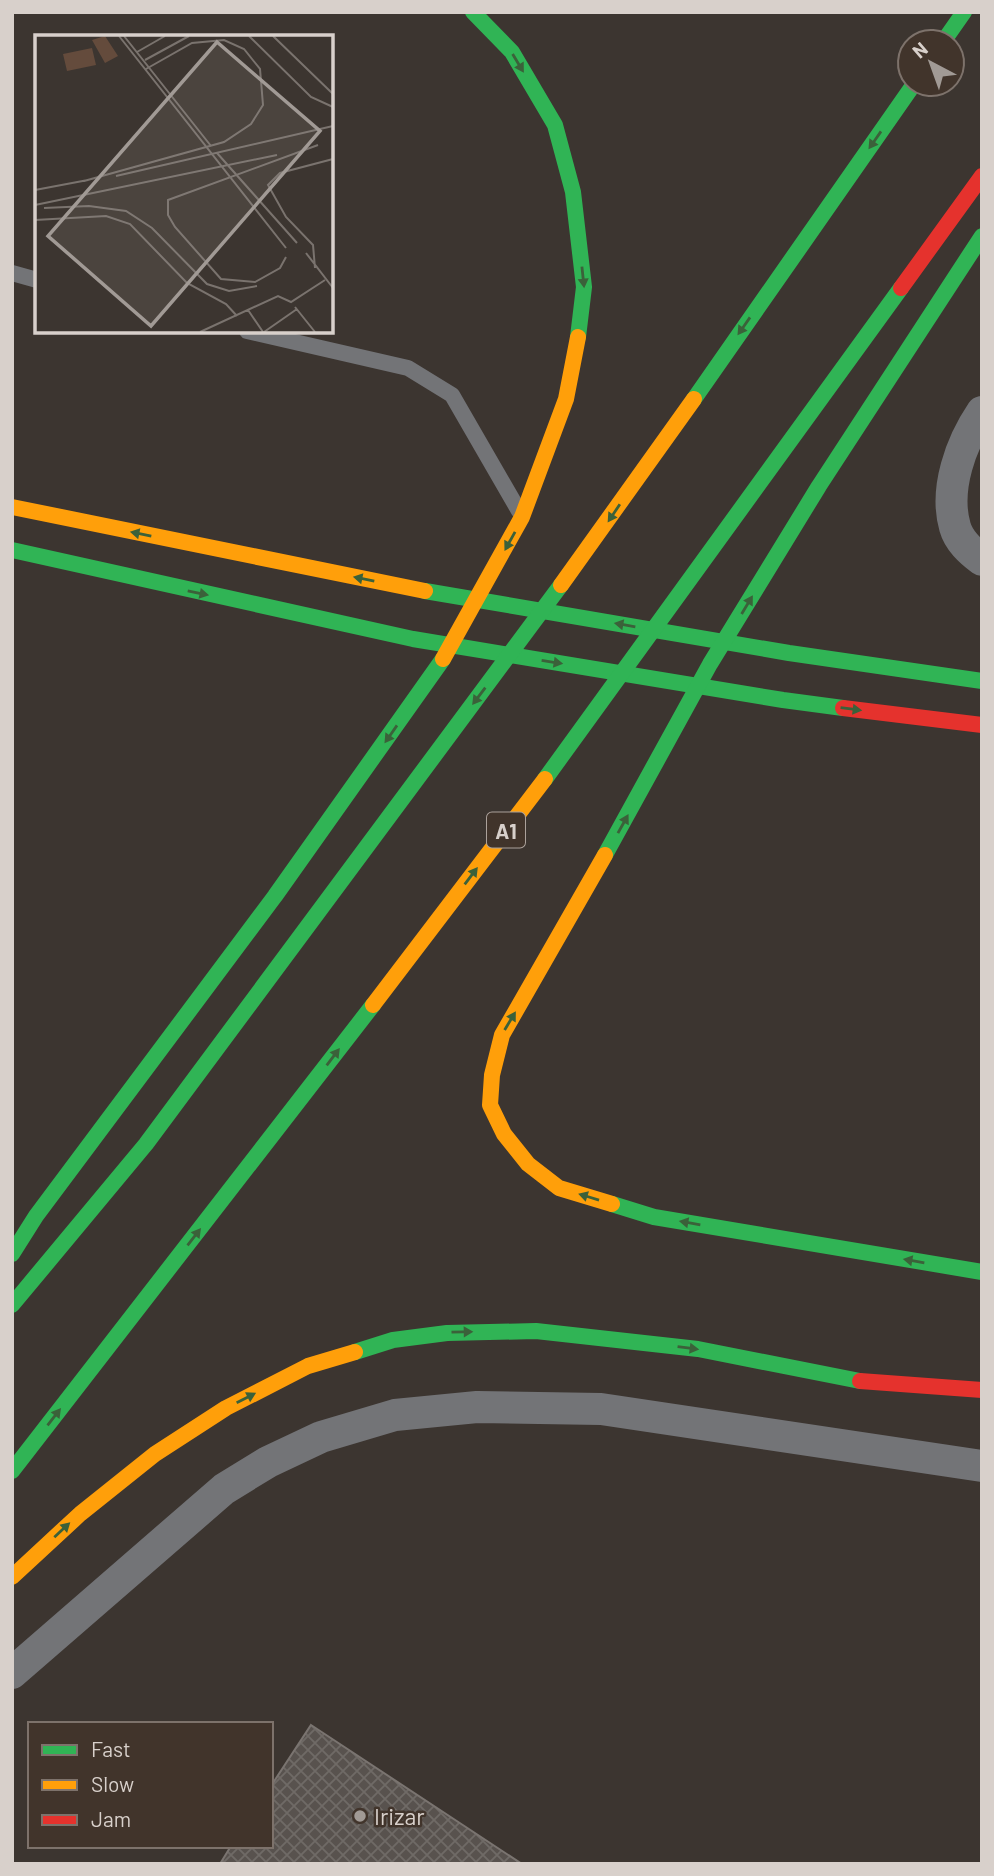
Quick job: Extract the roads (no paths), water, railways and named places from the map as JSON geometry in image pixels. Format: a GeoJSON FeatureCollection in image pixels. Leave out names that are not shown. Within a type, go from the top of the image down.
{"type":"FeatureCollection","features":[{"type":"Feature","properties":{"kind":"main road"},"geometry":{"type":"LineString","coordinates":[[12,1254],[36,1216],[275,896],[451,647],[522,517],[566,400],[577,348],[584,287],[573,192],[555,125],[512,52],[473,12]]}},
{"type":"Feature","properties":{"kind":"main road"},"geometry":{"type":"LineString","coordinates":[[953,28],[964,12]]}},
{"type":"Feature","properties":{"kind":"main road"},"geometry":{"type":"LineString","coordinates":[[12,1305],[146,1144],[608,523],[904,98]]}},
{"type":"Feature","properties":{"kind":"main road","name":"A1"},"geometry":{"type":"LineString","coordinates":[[12,1471],[208,1220],[583,729],[982,176]]}},
{"type":"Feature","properties":{"kind":"main road"},"geometry":{"type":"LineString","coordinates":[[982,236],[819,486],[710,664],[572,916],[502,1035],[492,1075],[490,1105],[505,1134],[528,1164],[559,1188],[654,1217],[982,1272]]}},
{"type":"Feature","properties":{"kind":"main road"},"geometry":{"type":"LineString","coordinates":[[12,508],[431,592],[789,653],[982,681]]}},
{"type":"Feature","properties":{"kind":"main road"},"geometry":{"type":"LineString","coordinates":[[12,550],[412,639],[783,700],[982,726]]}},
{"type":"Feature","properties":{"kind":"main road"},"geometry":{"type":"LineString","coordinates":[[12,1577],[79,1514],[155,1454],[226,1408],[308,1366],[393,1340],[447,1333],[536,1331],[698,1349],[856,1381],[982,1390]]}},
{"type":"Feature","properties":{"kind":"street"},"geometry":{"type":"LineString","coordinates":[[982,412],[974,423],[957,465],[951,502],[955,528],[966,547],[982,560]]}},
{"type":"Feature","properties":{"kind":"street"},"geometry":{"type":"LineString","coordinates":[[12,1672],[224,1489],[268,1462],[321,1437],[395,1415],[477,1408],[601,1409],[703,1422],[982,1466]]}},
{"type":"Feature","properties":{"kind":"lane"},"geometry":{"type":"LineString","coordinates":[[12,273],[35,279]]}},
{"type":"Feature","properties":{"kind":"lane"},"geometry":{"type":"LineString","coordinates":[[251,332],[408,368],[452,395],[522,517]]}},
{"type":"Feature","properties":{"kind":"place","name":"Irizar"},"geometry":{"type":"Point","coordinates":[360,1816]}}]}
